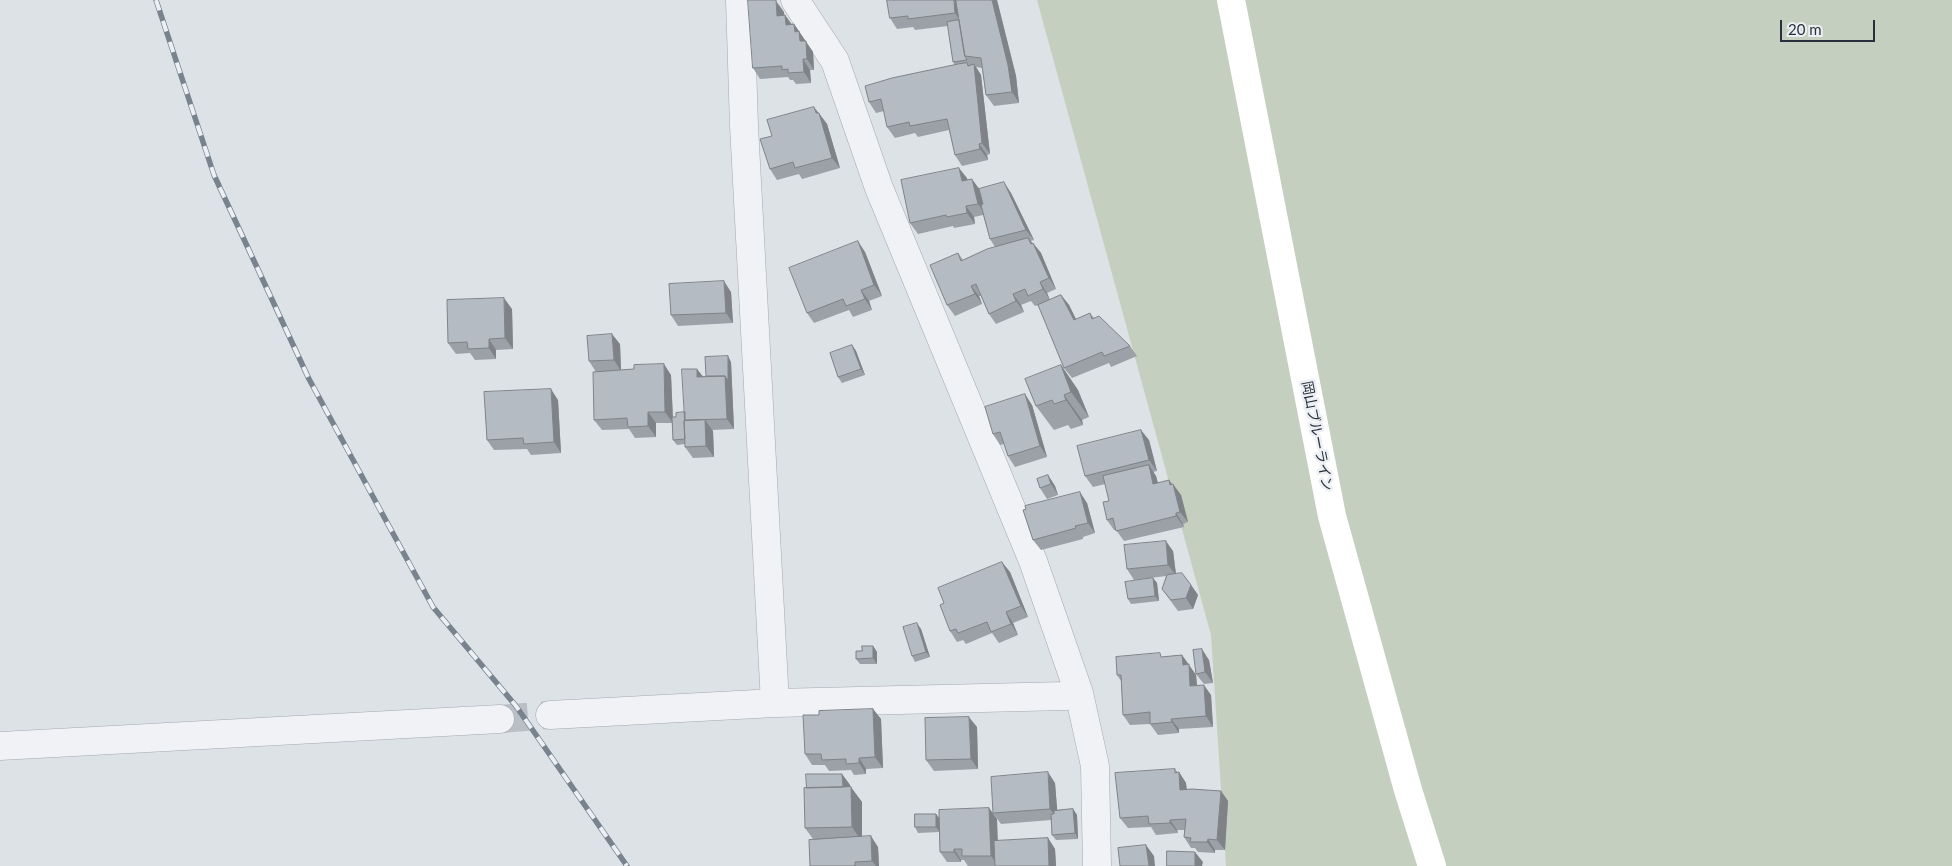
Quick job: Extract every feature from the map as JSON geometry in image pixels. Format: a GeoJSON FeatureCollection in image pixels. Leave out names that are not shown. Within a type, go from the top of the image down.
{"type":"FeatureCollection","features":[{"type":"Feature","properties":{"kind":"main road","name":"岡山ブルーライン"},"geometry":{"type":"LineString","coordinates":[[1231,0],[1332,516],[1408,790],[1432,866]]}},
{"type":"Feature","properties":{"kind":"street"},"geometry":{"type":"LineString","coordinates":[[740,0],[744,126],[775,703]]}},
{"type":"Feature","properties":{"kind":"street"},"geometry":{"type":"LineString","coordinates":[[795,0],[835,60],[879,188],[1033,561],[1079,693],[1094,766],[1097,866]]}},
{"type":"Feature","properties":{"kind":"street"},"geometry":{"type":"LineString","coordinates":[[550,715],[775,703],[1065,696],[1079,693]]}},
{"type":"Feature","properties":{"kind":"street"},"geometry":{"type":"LineString","coordinates":[[0,746],[500,720]]}},
{"type":"Feature","properties":{"kind":"green space"},"geometry":{"type":"Polygon","coordinates":[[[1037,0],[1952,0],[1952,866],[1226,866],[1211,635],[1037,0]]]}},
{"type":"Feature","properties":{"kind":"building"},"geometry":{"type":"Polygon","coordinates":[[[748,0],[776,0],[777,16],[785,15],[786,25],[794,24],[795,32],[799,31],[800,41],[806,41],[807,59],[803,59],[804,72],[788,73],[788,69],[782,70],[782,66],[753,68],[748,0]]]}},
{"type":"Feature","properties":{"kind":"building"},"geometry":{"type":"Polygon","coordinates":[[[887,0],[954,0],[955,13],[908,19],[908,16],[890,18],[887,0]]]}},
{"type":"Feature","properties":{"kind":"building"},"geometry":{"type":"Polygon","coordinates":[[[956,0],[992,0],[1008,65],[1012,92],[986,95],[981,58],[965,56],[956,0]]]}},
{"type":"Feature","properties":{"kind":"building"},"geometry":{"type":"Polygon","coordinates":[[[959,20],[967,60],[953,62],[947,22],[959,20]]]}},
{"type":"Feature","properties":{"kind":"building"},"geometry":{"type":"Polygon","coordinates":[[[967,63],[968,66],[974,64],[982,143],[979,144],[980,149],[955,155],[947,119],[910,126],[909,122],[887,127],[881,99],[869,102],[865,86],[892,78],[967,63]]]}},
{"type":"Feature","properties":{"kind":"building"},"geometry":{"type":"Polygon","coordinates":[[[814,107],[816,113],[819,113],[832,158],[795,168],[793,162],[770,169],[760,139],[772,136],[767,120],[814,107]]]}},
{"type":"Feature","properties":{"kind":"building"},"geometry":{"type":"Polygon","coordinates":[[[959,168],[962,181],[972,179],[978,204],[966,206],[967,213],[947,217],[946,215],[910,223],[901,180],[959,168]]]}},
{"type":"Feature","properties":{"kind":"building"},"geometry":{"type":"Polygon","coordinates":[[[1004,182],[1026,230],[990,239],[979,189],[1004,182]]]}},
{"type":"Feature","properties":{"kind":"building"},"geometry":{"type":"Polygon","coordinates":[[[1028,238],[1031,244],[1033,243],[1049,278],[1040,282],[1043,289],[1028,296],[1025,289],[1013,294],[1016,301],[989,314],[976,284],[971,286],[975,294],[947,305],[930,265],[958,253],[961,261],[987,249],[1028,238]]]}},
{"type":"Feature","properties":{"kind":"building"},"geometry":{"type":"Polygon","coordinates":[[[858,241],[874,285],[861,290],[865,299],[846,306],[843,299],[807,313],[789,268],[858,241]]]}},
{"type":"Feature","properties":{"kind":"building"},"geometry":{"type":"Polygon","coordinates":[[[724,281],[726,313],[671,315],[669,284],[724,281]]]}},
{"type":"Feature","properties":{"kind":"building"},"geometry":{"type":"Polygon","coordinates":[[[1061,295],[1074,320],[1090,313],[1092,319],[1099,316],[1130,346],[1104,356],[1102,352],[1064,368],[1038,305],[1061,295]]]}},
{"type":"Feature","properties":{"kind":"building"},"geometry":{"type":"Polygon","coordinates":[[[504,298],[505,338],[489,339],[489,348],[468,349],[467,342],[448,343],[447,300],[504,298]]]}},
{"type":"Feature","properties":{"kind":"building"},"geometry":{"type":"Polygon","coordinates":[[[612,334],[614,360],[589,361],[587,336],[612,334]]]}},
{"type":"Feature","properties":{"kind":"building"},"geometry":{"type":"Polygon","coordinates":[[[852,345],[861,369],[838,377],[830,353],[852,345]]]}},
{"type":"Feature","properties":{"kind":"building"},"geometry":{"type":"Polygon","coordinates":[[[728,356],[728,381],[725,376],[706,376],[705,357],[728,356]]]}},
{"type":"Feature","properties":{"kind":"building"},"geometry":{"type":"Polygon","coordinates":[[[664,364],[665,412],[648,412],[648,426],[628,427],[627,418],[594,420],[593,372],[634,369],[634,365],[664,364]]]}},
{"type":"Feature","properties":{"kind":"building"},"geometry":{"type":"Polygon","coordinates":[[[1061,365],[1071,392],[1064,395],[1066,400],[1054,404],[1052,400],[1036,406],[1025,379],[1061,365]]]}},
{"type":"Feature","properties":{"kind":"building"},"geometry":{"type":"Polygon","coordinates":[[[682,369],[697,369],[697,377],[725,376],[727,419],[685,420],[682,369]]]}},
{"type":"Feature","properties":{"kind":"building"},"geometry":{"type":"Polygon","coordinates":[[[551,389],[554,442],[524,444],[523,438],[487,440],[484,392],[551,389]]]}},
{"type":"Feature","properties":{"kind":"building"},"geometry":{"type":"Polygon","coordinates":[[[1025,394],[1040,446],[1008,456],[1000,432],[993,434],[985,407],[1025,394]]]}},
{"type":"Feature","properties":{"kind":"building"},"geometry":{"type":"Polygon","coordinates":[[[685,412],[685,439],[673,440],[672,417],[676,417],[676,413],[685,412]]]}},
{"type":"Feature","properties":{"kind":"building"},"geometry":{"type":"Polygon","coordinates":[[[705,420],[706,446],[685,447],[684,421],[705,420]]]}},
{"type":"Feature","properties":{"kind":"building"},"geometry":{"type":"Polygon","coordinates":[[[1141,430],[1149,460],[1085,476],[1077,446],[1141,430]]]}},
{"type":"Feature","properties":{"kind":"building"},"geometry":{"type":"Polygon","coordinates":[[[1149,465],[1153,484],[1169,480],[1170,485],[1173,484],[1180,512],[1176,513],[1176,516],[1116,531],[1113,518],[1107,520],[1103,502],[1109,501],[1103,476],[1149,465]]]}},
{"type":"Feature","properties":{"kind":"building"},"geometry":{"type":"Polygon","coordinates":[[[1048,475],[1051,484],[1040,488],[1037,479],[1048,475]]]}},
{"type":"Feature","properties":{"kind":"building"},"geometry":{"type":"Polygon","coordinates":[[[1080,492],[1088,523],[1033,540],[1023,510],[1026,509],[1025,506],[1080,492]]]}},
{"type":"Feature","properties":{"kind":"building"},"geometry":{"type":"Polygon","coordinates":[[[1166,541],[1168,565],[1127,569],[1124,545],[1166,541]]]}},
{"type":"Feature","properties":{"kind":"building"},"geometry":{"type":"Polygon","coordinates":[[[1002,562],[1021,606],[1006,612],[1011,624],[991,632],[987,622],[958,633],[956,629],[950,631],[940,605],[944,603],[938,588],[1002,562]]]}},
{"type":"Feature","properties":{"kind":"building"},"geometry":{"type":"Polygon","coordinates":[[[1182,573],[1191,585],[1186,598],[1171,600],[1162,589],[1167,575],[1182,573]]]}},
{"type":"Feature","properties":{"kind":"building"},"geometry":{"type":"Polygon","coordinates":[[[1153,578],[1155,596],[1128,599],[1125,582],[1153,578]]]}},
{"type":"Feature","properties":{"kind":"building"},"geometry":{"type":"Polygon","coordinates":[[[917,623],[926,652],[912,656],[903,627],[917,623]]]}},
{"type":"Feature","properties":{"kind":"building"},"geometry":{"type":"Polygon","coordinates":[[[862,646],[873,646],[873,658],[856,659],[856,651],[862,651],[862,646]]]}},
{"type":"Feature","properties":{"kind":"building"},"geometry":{"type":"Polygon","coordinates":[[[1202,649],[1205,672],[1196,674],[1193,650],[1202,649]]]}},
{"type":"Feature","properties":{"kind":"building"},"geometry":{"type":"Polygon","coordinates":[[[1160,653],[1161,657],[1182,655],[1183,665],[1189,664],[1190,686],[1204,685],[1206,716],[1171,719],[1172,722],[1150,724],[1150,712],[1123,715],[1121,675],[1117,675],[1116,657],[1160,653]]]}},
{"type":"Feature","properties":{"kind":"building"},"geometry":{"type":"Polygon","coordinates":[[[873,709],[875,757],[859,758],[859,763],[846,764],[846,759],[822,760],[821,754],[805,754],[803,715],[819,715],[819,711],[873,709]]]}},
{"type":"Feature","properties":{"kind":"building"},"geometry":{"type":"Polygon","coordinates":[[[969,717],[971,759],[926,760],[925,718],[969,717]]]}},
{"type":"Feature","properties":{"kind":"building"},"geometry":{"type":"Polygon","coordinates":[[[1175,769],[1175,773],[1179,772],[1180,790],[1221,791],[1217,840],[1208,839],[1207,842],[1190,842],[1191,838],[1184,837],[1186,819],[1170,820],[1170,823],[1149,824],[1148,816],[1120,818],[1115,773],[1175,769]]]}},
{"type":"Feature","properties":{"kind":"building"},"geometry":{"type":"Polygon","coordinates":[[[1048,772],[1050,809],[993,813],[991,777],[1048,772]]]}},
{"type":"Feature","properties":{"kind":"building"},"geometry":{"type":"Polygon","coordinates":[[[806,774],[842,774],[843,787],[807,788],[806,774]]]}},
{"type":"Feature","properties":{"kind":"building"},"geometry":{"type":"Polygon","coordinates":[[[851,787],[852,827],[805,828],[804,788],[851,787]]]}},
{"type":"Feature","properties":{"kind":"building"},"geometry":{"type":"Polygon","coordinates":[[[989,808],[991,856],[962,856],[962,849],[954,849],[954,852],[940,852],[939,810],[989,808]]]}},
{"type":"Feature","properties":{"kind":"building"},"geometry":{"type":"Polygon","coordinates":[[[1073,809],[1075,833],[1052,835],[1051,814],[1054,814],[1054,811],[1073,809]]]}},
{"type":"Feature","properties":{"kind":"building"},"geometry":{"type":"Polygon","coordinates":[[[915,814],[936,814],[936,827],[915,827],[915,814]]]}},
{"type":"Feature","properties":{"kind":"building"},"geometry":{"type":"Polygon","coordinates":[[[871,836],[872,861],[855,862],[855,866],[810,866],[809,840],[871,836]]]}},
{"type":"Feature","properties":{"kind":"building"},"geometry":{"type":"Polygon","coordinates":[[[1048,838],[1049,866],[995,866],[994,841],[1048,838]]]}},
{"type":"Feature","properties":{"kind":"building"},"geometry":{"type":"Polygon","coordinates":[[[1146,845],[1149,866],[1120,866],[1118,848],[1146,845]]]}},
{"type":"Feature","properties":{"kind":"building"},"geometry":{"type":"Polygon","coordinates":[[[1167,851],[1195,852],[1195,866],[1167,866],[1167,851]]]}},
{"type":"Feature","properties":{"kind":"tunnel"},"geometry":{"type":"LineString","coordinates":[[500,719],[550,715]]}},
{"type":"Feature","properties":{"kind":"railway"},"geometry":{"type":"LineString","coordinates":[[156,0],[214,175],[309,379],[433,607],[516,706],[627,866]]}}]}
